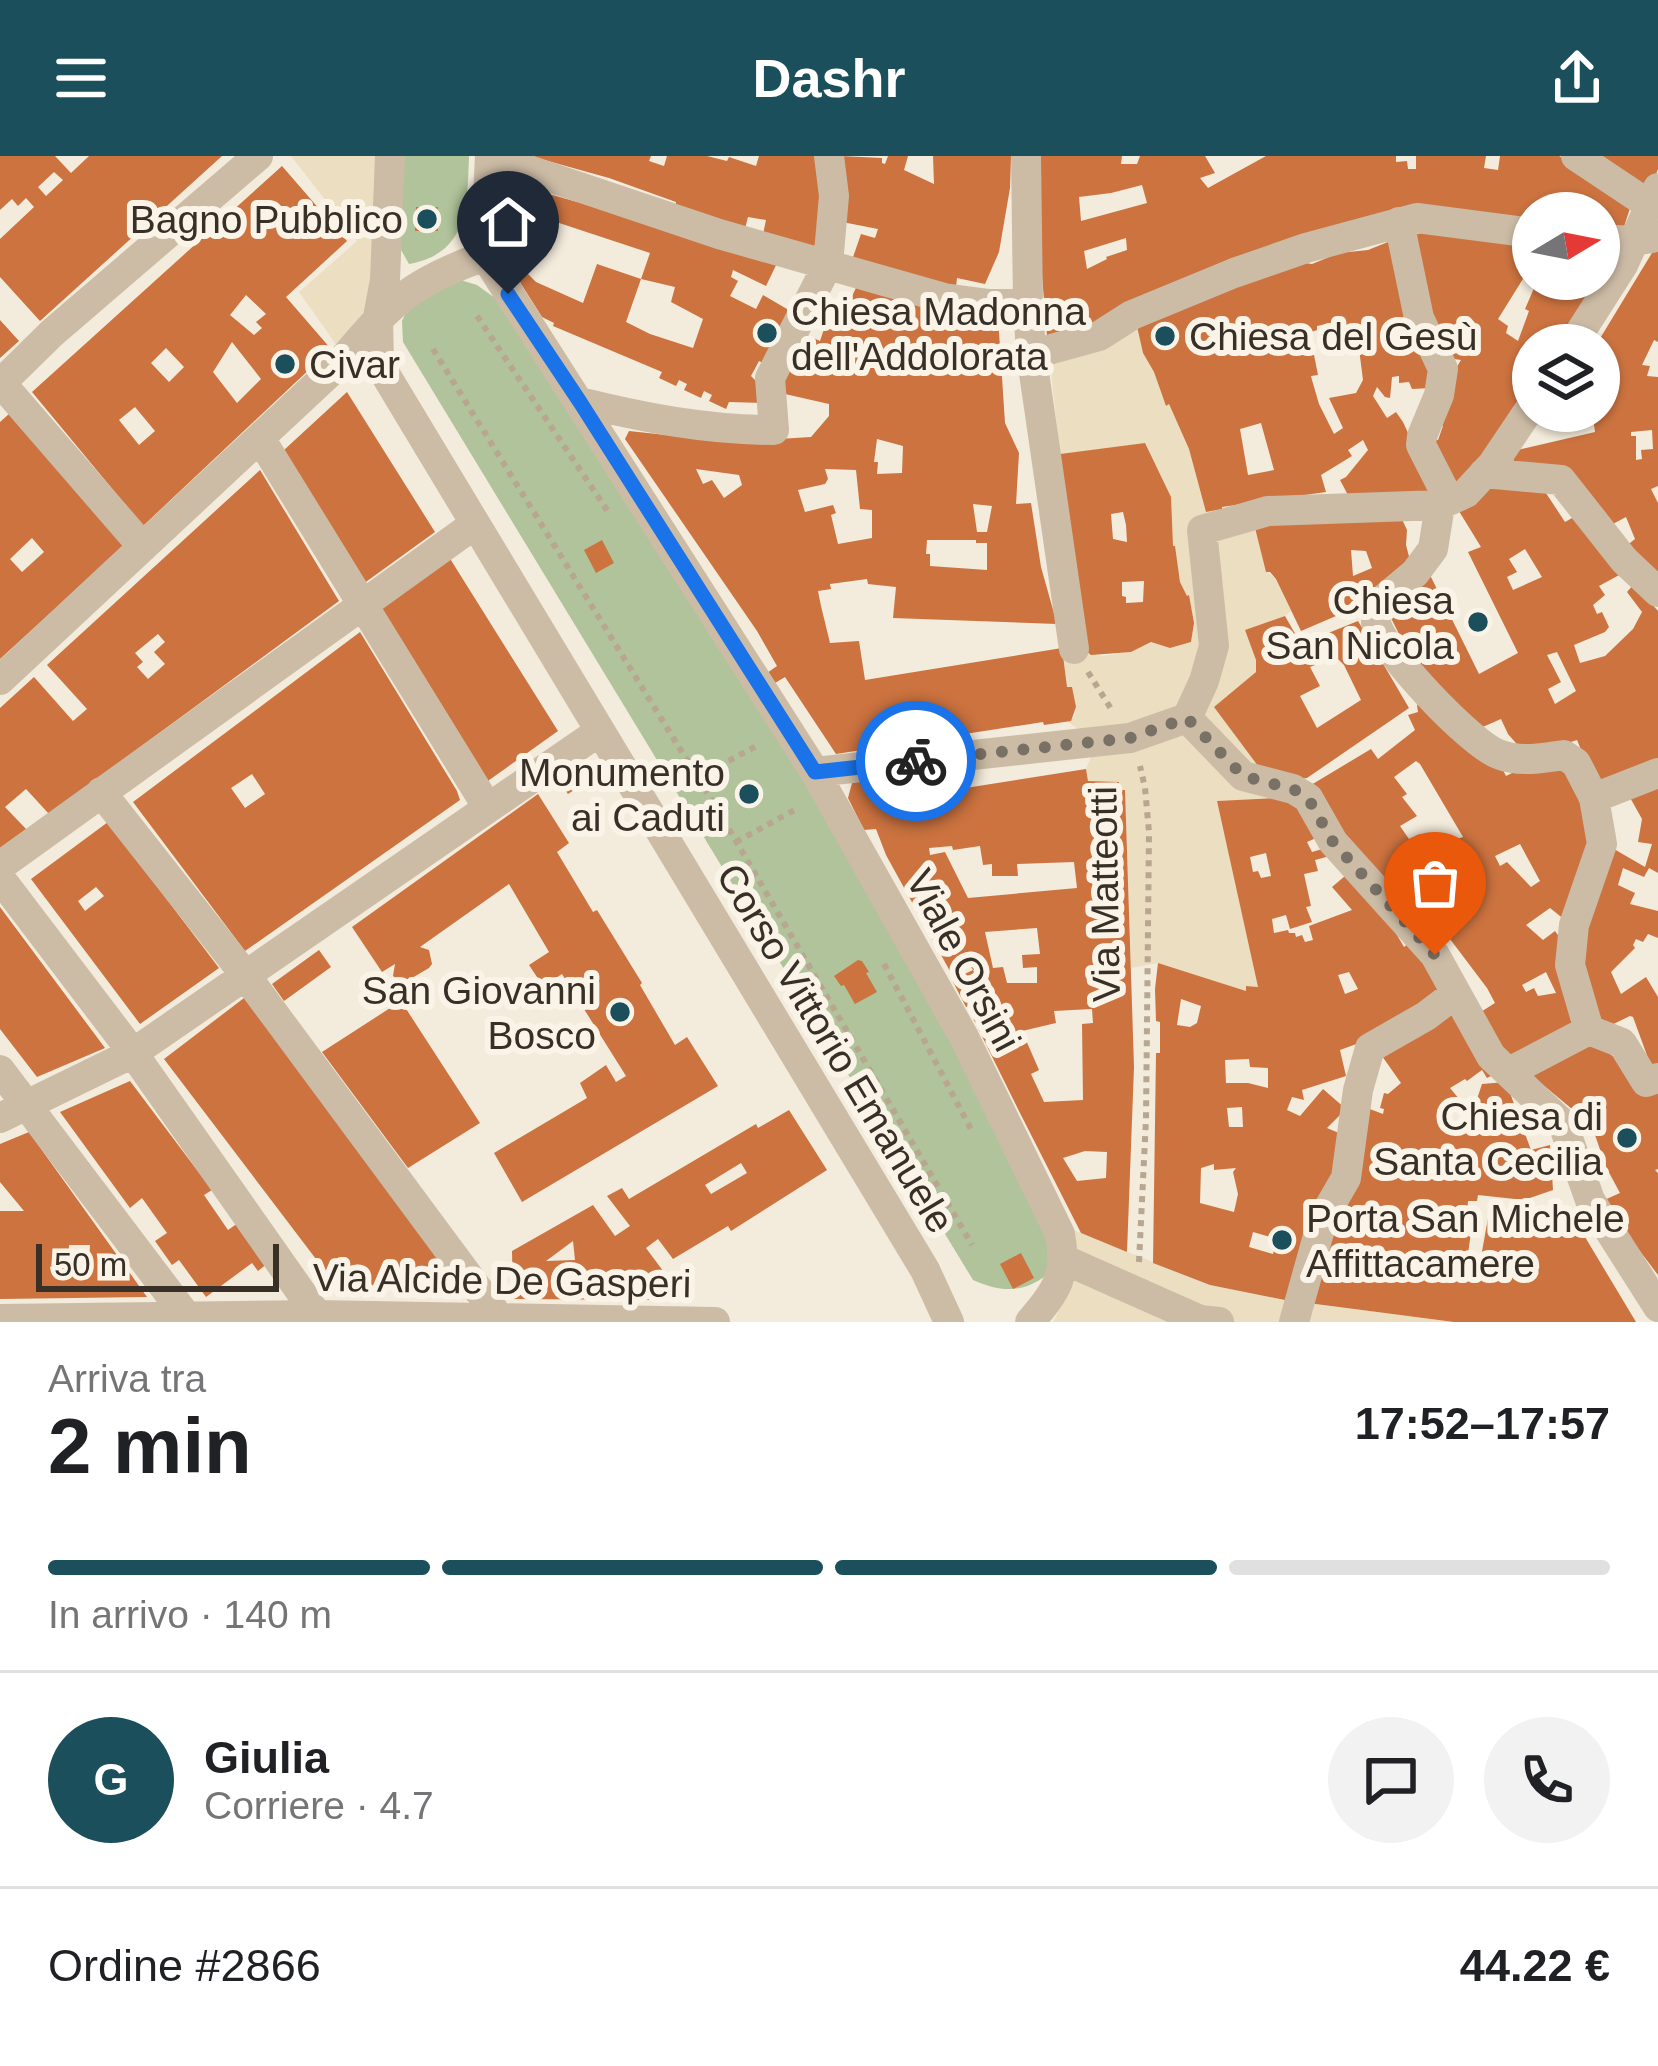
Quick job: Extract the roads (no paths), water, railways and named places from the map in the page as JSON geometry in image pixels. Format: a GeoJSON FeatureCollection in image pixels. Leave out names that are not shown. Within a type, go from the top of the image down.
{"type":"FeatureCollection","features":[{"type":"Feature","properties":{"kind":"street"},"geometry":{"type":"LineString","coordinates":[[143,547],[0,383],[257,156]]}},
{"type":"Feature","properties":{"kind":"street","name":"Corso Vittorio Emanuele"},"geometry":{"type":"LineString","coordinates":[[390,156],[385,280],[378,317],[380,364],[925,1270],[949,1322]]}},
{"type":"Feature","properties":{"kind":"street"},"geometry":{"type":"LineString","coordinates":[[0,680],[340,363],[378,317],[413,287],[485,256],[490,156],[719,234],[944,298],[1028,304]]}},
{"type":"Feature","properties":{"kind":"street"},"geometry":{"type":"LineString","coordinates":[[580,402],[695,426],[774,430],[770,378],[829,264],[834,196],[829,156]]}},
{"type":"Feature","properties":{"kind":"street"},"geometry":{"type":"LineString","coordinates":[[1026,156],[1031,352],[1074,649]]}},
{"type":"Feature","properties":{"kind":"street"},"geometry":{"type":"LineString","coordinates":[[1576,156],[1655,197],[1646,239],[1586,324]]}},
{"type":"Feature","properties":{"kind":"street"},"geometry":{"type":"LineString","coordinates":[[1031,352],[1100,336],[1132,315],[1234,273],[1399,222],[1438,218],[1512,230]]}},
{"type":"Feature","properties":{"kind":"street"},"geometry":{"type":"LineString","coordinates":[[1399,222],[1420,318],[1443,369],[1421,445],[1444,503],[1433,549],[1378,604],[1376,622],[1404,669],[1481,746],[1522,761],[1564,754],[1576,763],[1594,798],[1602,844],[1574,925],[1570,965],[1588,1030]]}},
{"type":"Feature","properties":{"kind":"street","name":"Viale Orsini"},"geometry":{"type":"LineString","coordinates":[[485,256],[815,772],[964,1037],[1059,1232],[1065,1260]]}},
{"type":"Feature","properties":{"kind":"street"},"geometry":{"type":"LineString","coordinates":[[815,772],[1130,738],[1187,718],[1214,646],[1202,530],[1268,511],[1444,503],[1466,493],[1513,432]]}},
{"type":"Feature","properties":{"kind":"street"},"geometry":{"type":"LineString","coordinates":[[260,438],[488,808]]}},
{"type":"Feature","properties":{"kind":"street"},"geometry":{"type":"LineString","coordinates":[[1484,473],[1561,481],[1624,560],[1658,592]]}},
{"type":"Feature","properties":{"kind":"street"},"geometry":{"type":"LineString","coordinates":[[0,866],[475,524]]}},
{"type":"Feature","properties":{"kind":"street"},"geometry":{"type":"LineString","coordinates":[[1187,718],[1243,776],[1293,789],[1308,798],[1333,842],[1435,955],[1491,1056],[1563,1124],[1590,1200],[1658,1307]]}},
{"type":"Feature","properties":{"kind":"street"},"geometry":{"type":"LineString","coordinates":[[14,1111],[134,1053],[600,731]]}},
{"type":"Feature","properties":{"kind":"street"},"geometry":{"type":"LineString","coordinates":[[1594,798],[1658,773]]}},
{"type":"Feature","properties":{"kind":"street"},"geometry":{"type":"LineString","coordinates":[[100,792],[246,976],[500,1319]]}},
{"type":"Feature","properties":{"kind":"street"},"geometry":{"type":"LineString","coordinates":[[0,878],[134,1053],[317,1318]]}},
{"type":"Feature","properties":{"kind":"street"},"geometry":{"type":"LineString","coordinates":[[1294,1322],[1323,1218],[1346,1178],[1358,1090],[1370,1048],[1455,994]]}},
{"type":"Feature","properties":{"kind":"street"},"geometry":{"type":"LineString","coordinates":[[1509,1072],[1588,1030],[1622,1043],[1646,1082],[1658,1078]]}},
{"type":"Feature","properties":{"kind":"street"},"geometry":{"type":"LineString","coordinates":[[0,1070],[14,1111],[187,1317]]}},
{"type":"Feature","properties":{"kind":"street"},"geometry":{"type":"LineString","coordinates":[[1030,1322],[1055,1292],[1065,1260],[1200,1320],[1219,1322]]}},
{"type":"Feature","properties":{"kind":"street","name":"Via Alcide De Gasperi"},"geometry":{"type":"LineString","coordinates":[[0,1319],[716,1322]]}},
{"type":"Feature","properties":{"kind":"place","name":"Bagno Pubblico"},"geometry":{"type":"Point","coordinates":[427,219]}},
{"type":"Feature","properties":{"kind":"place","name":"Chiesa Madonna dell'Addolorata"},"geometry":{"type":"Point","coordinates":[767,333]}},
{"type":"Feature","properties":{"kind":"place","name":"Chiesa del Gesù"},"geometry":{"type":"Point","coordinates":[1165,336]}},
{"type":"Feature","properties":{"kind":"place","name":"Civar"},"geometry":{"type":"Point","coordinates":[285,364]}},
{"type":"Feature","properties":{"kind":"place","name":"Chiesa San Nicola"},"geometry":{"type":"Point","coordinates":[1478,622]}},
{"type":"Feature","properties":{"kind":"place","name":"Monumento ai Caduti"},"geometry":{"type":"Point","coordinates":[749,794]}},
{"type":"Feature","properties":{"kind":"place","name":"San Giovanni Bosco"},"geometry":{"type":"Point","coordinates":[620,1012]}},
{"type":"Feature","properties":{"kind":"place","name":"Chiesa di Santa Cecilia"},"geometry":{"type":"Point","coordinates":[1627,1138]}},
{"type":"Feature","properties":{"kind":"place","name":"Porta San Michele Affittacamere"},"geometry":{"type":"Point","coordinates":[1282,1240]}}]}
